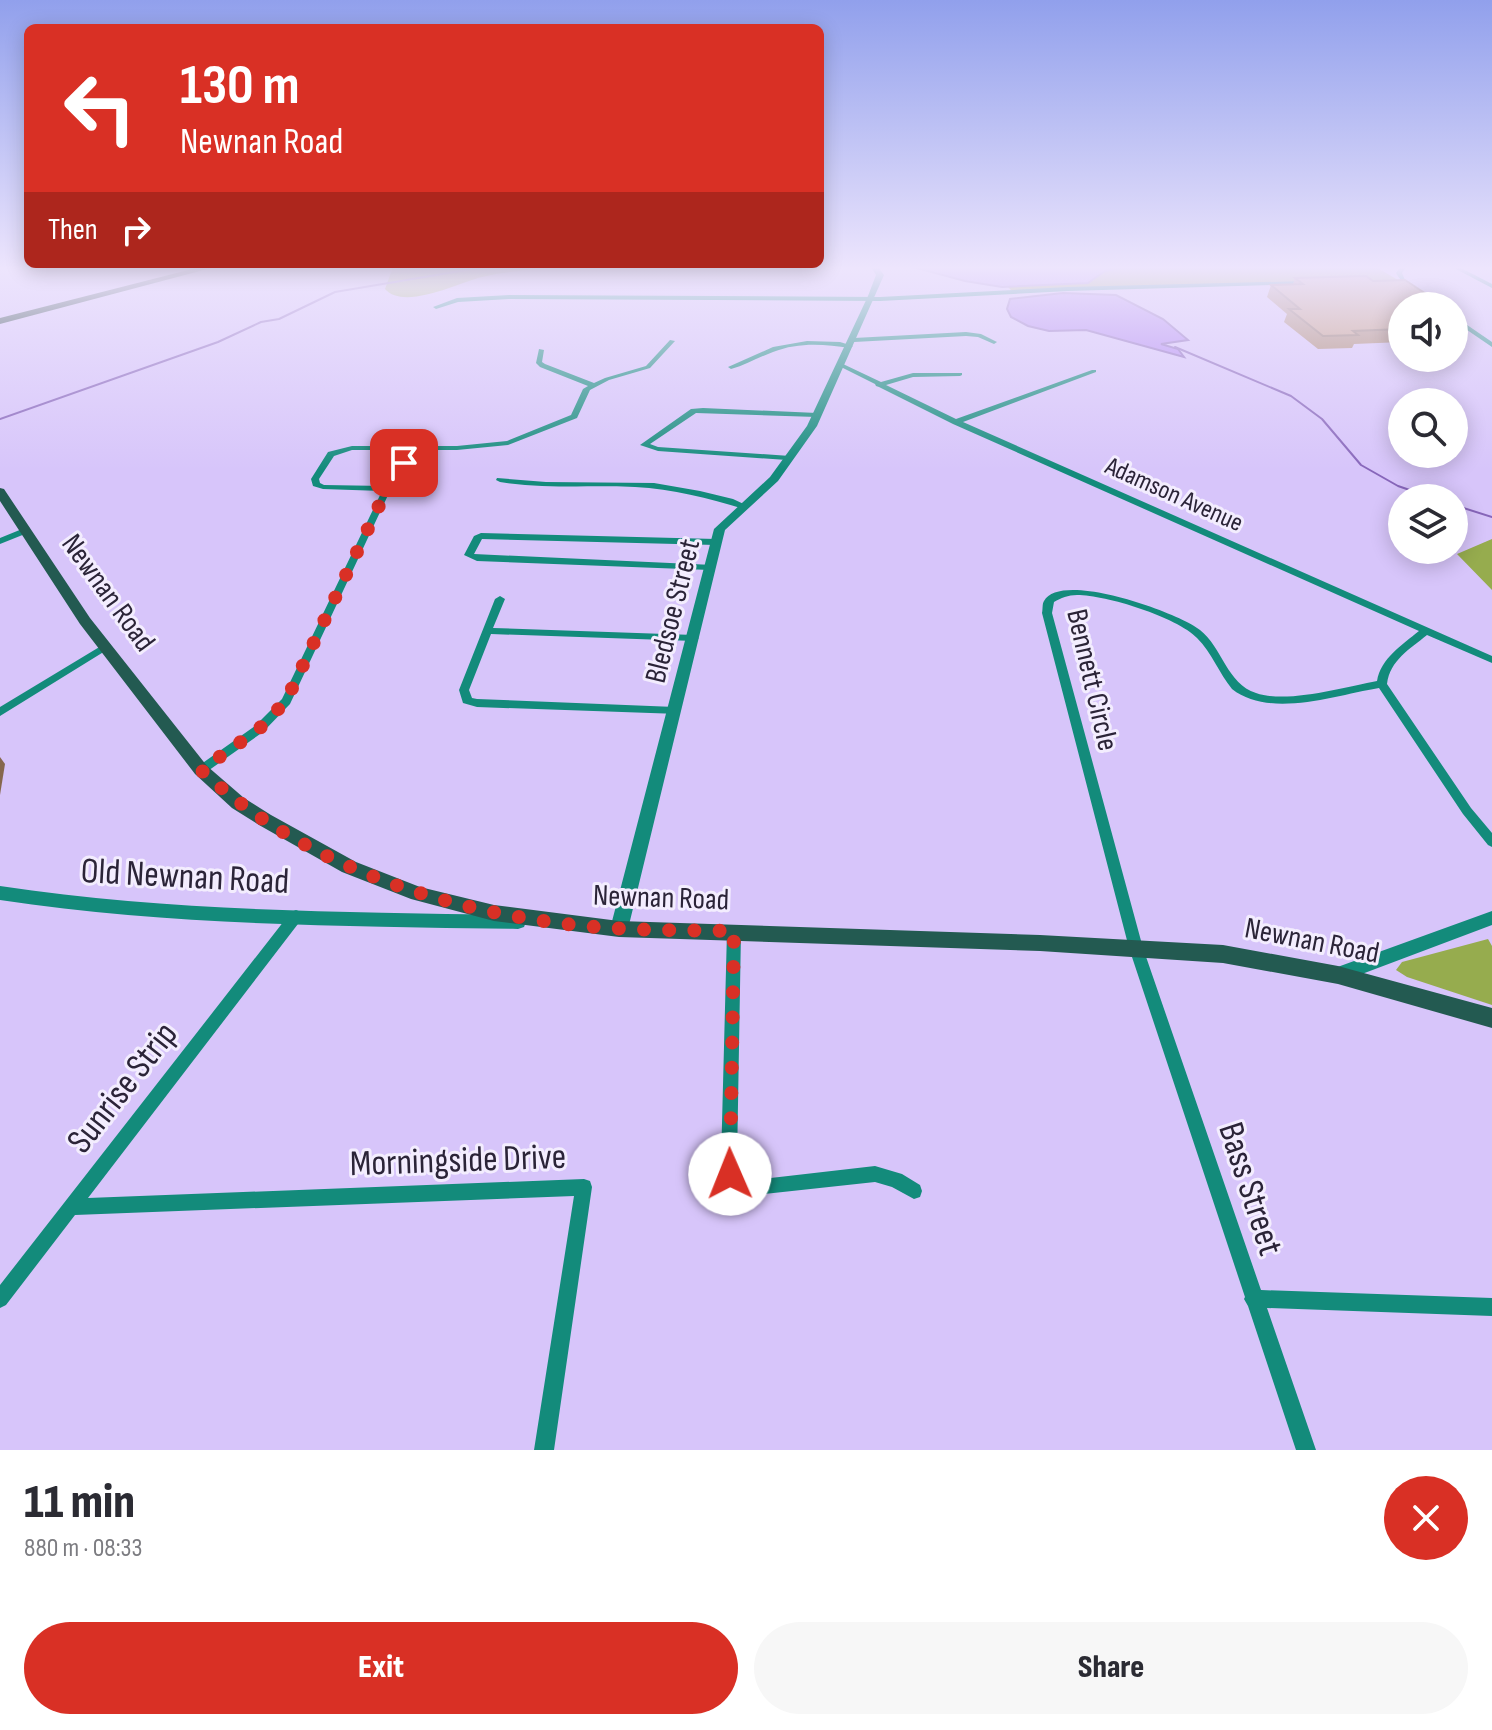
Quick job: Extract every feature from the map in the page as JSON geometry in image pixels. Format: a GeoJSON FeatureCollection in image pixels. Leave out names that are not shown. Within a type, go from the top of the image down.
{"type":"FeatureCollection","features":[{"type":"Feature","properties":{"kind":"main road","name":"Newnan Road"},"geometry":{"type":"LineString","coordinates":[[0,492],[85,621],[201,770],[238,803],[263,819],[349,867],[418,894],[494,913],[559,924],[619,929],[734,931],[1223,954],[1338,975],[1492,1018]]}},
{"type":"Feature","properties":{"kind":"street","name":"Bledsoe Street"},"geometry":{"type":"LineString","coordinates":[[619,929],[720,529],[774,479],[817,415],[856,335]]}},
{"type":"Feature","properties":{"kind":"street"},"geometry":{"type":"LineString","coordinates":[[731,367],[785,347],[958,335]]}},
{"type":"Feature","properties":{"kind":"street"},"geometry":{"type":"LineString","coordinates":[[975,335],[994,342]]}},
{"type":"Feature","properties":{"kind":"street"},"geometry":{"type":"LineString","coordinates":[[388,489],[323,487],[316,484],[315,479],[325,462],[338,451],[362,446],[483,447],[508,443],[574,416],[583,395],[593,385],[648,367],[672,341]]}},
{"type":"Feature","properties":{"kind":"street"},"geometry":{"type":"LineString","coordinates":[[541,350],[539,363],[544,369],[573,375],[593,385]]}},
{"type":"Feature","properties":{"kind":"street","name":"Adamson Avenue"},"geometry":{"type":"LineString","coordinates":[[841,365],[956,422],[1492,660]]}},
{"type":"Feature","properties":{"kind":"street"},"geometry":{"type":"LineString","coordinates":[[956,422],[1094,371]]}},
{"type":"Feature","properties":{"kind":"street"},"geometry":{"type":"LineString","coordinates":[[878,385],[913,375],[960,374]]}},
{"type":"Feature","properties":{"kind":"street"},"geometry":{"type":"LineString","coordinates":[[787,458],[658,449],[644,445],[694,411],[817,415]]}},
{"type":"Feature","properties":{"kind":"street"},"geometry":{"type":"LineString","coordinates":[[201,770],[259,729],[286,701],[388,489],[412,448]]}},
{"type":"Feature","properties":{"kind":"street"},"geometry":{"type":"LineString","coordinates":[[500,480],[555,486],[650,486],[702,494],[744,506]]}},
{"type":"Feature","properties":{"kind":"street"},"geometry":{"type":"LineString","coordinates":[[0,541],[27,530]]}},
{"type":"Feature","properties":{"kind":"street"},"geometry":{"type":"LineString","coordinates":[[710,567],[477,558],[469,555],[481,536],[716,542]]}},
{"type":"Feature","properties":{"kind":"street","name":"Bennett Circle"},"geometry":{"type":"LineString","coordinates":[[1136,948],[1047,613],[1049,601],[1068,592],[1081,592],[1180,621],[1202,636],[1238,690],[1252,697],[1283,700],[1382,684]]}},
{"type":"Feature","properties":{"kind":"street"},"geometry":{"type":"LineString","coordinates":[[500,599],[464,690],[467,700],[477,703],[675,711]]}},
{"type":"Feature","properties":{"kind":"street"},"geometry":{"type":"LineString","coordinates":[[1427,630],[1390,661],[1381,679],[1382,684],[1467,811],[1492,842]]}},
{"type":"Feature","properties":{"kind":"street"},"geometry":{"type":"LineString","coordinates":[[487,631],[694,638]]}},
{"type":"Feature","properties":{"kind":"street"},"geometry":{"type":"LineString","coordinates":[[0,712],[106,646]]}},
{"type":"Feature","properties":{"kind":"street","name":"Old Newnan Road"},"geometry":{"type":"LineString","coordinates":[[0,893],[104,907],[559,924]]}},
{"type":"Feature","properties":{"kind":"street","name":"Sunrise Strip"},"geometry":{"type":"LineString","coordinates":[[0,1299],[296,916]]}},
{"type":"Feature","properties":{"kind":"street"},"geometry":{"type":"LineString","coordinates":[[1338,975],[1491,921]]}},
{"type":"Feature","properties":{"kind":"street"},"geometry":{"type":"LineString","coordinates":[[734,931],[729,1162],[736,1183],[745,1188],[875,1174],[896,1180],[914,1191]]}},
{"type":"Feature","properties":{"kind":"street","name":"Bass Street"},"geometry":{"type":"LineString","coordinates":[[1136,948],[1306,1450]]}},
{"type":"Feature","properties":{"kind":"street","name":"Morningside Drive"},"geometry":{"type":"LineString","coordinates":[[76,1201],[77,1207],[584,1187],[544,1450]]}},
{"type":"Feature","properties":{"kind":"street"},"geometry":{"type":"LineString","coordinates":[[1253,1299],[1492,1307]]}},
{"type":"Feature","properties":{"kind":"green space"},"geometry":{"type":"Polygon","coordinates":[[[1492,539],[1492,590],[1467,564],[1468,549],[1492,539]]]}},
{"type":"Feature","properties":{"kind":"green space"},"geometry":{"type":"Polygon","coordinates":[[[1488,939],[1492,946],[1492,1005],[1407,977],[1396,970],[1402,962],[1488,939]]]}},
{"type":"Feature","properties":{"kind":"shaded area"},"geometry":{"type":"Polygon","coordinates":[[[1103,335],[1182,335],[1188,340],[1161,344],[1178,349],[1184,357],[1103,335]]]}},
{"type":"Feature","properties":{"kind":"waterway"},"geometry":{"type":"LineString","coordinates":[[0,419],[234,335]]}},
{"type":"Feature","properties":{"kind":"waterway"},"geometry":{"type":"LineString","coordinates":[[1175,347],[1291,396],[1322,419],[1361,465],[1394,484]]}},
{"type":"Feature","properties":{"kind":"waterway"},"geometry":{"type":"LineString","coordinates":[[1468,509],[1492,517]]}},
{"type":"Feature","properties":{"kind":"route"},"geometry":{"type":"LineString","coordinates":[[404,463],[385,493],[286,701],[259,729],[201,770],[238,803],[318,851],[349,867],[418,894],[494,913],[559,924],[734,931],[730,1174]]}}]}
